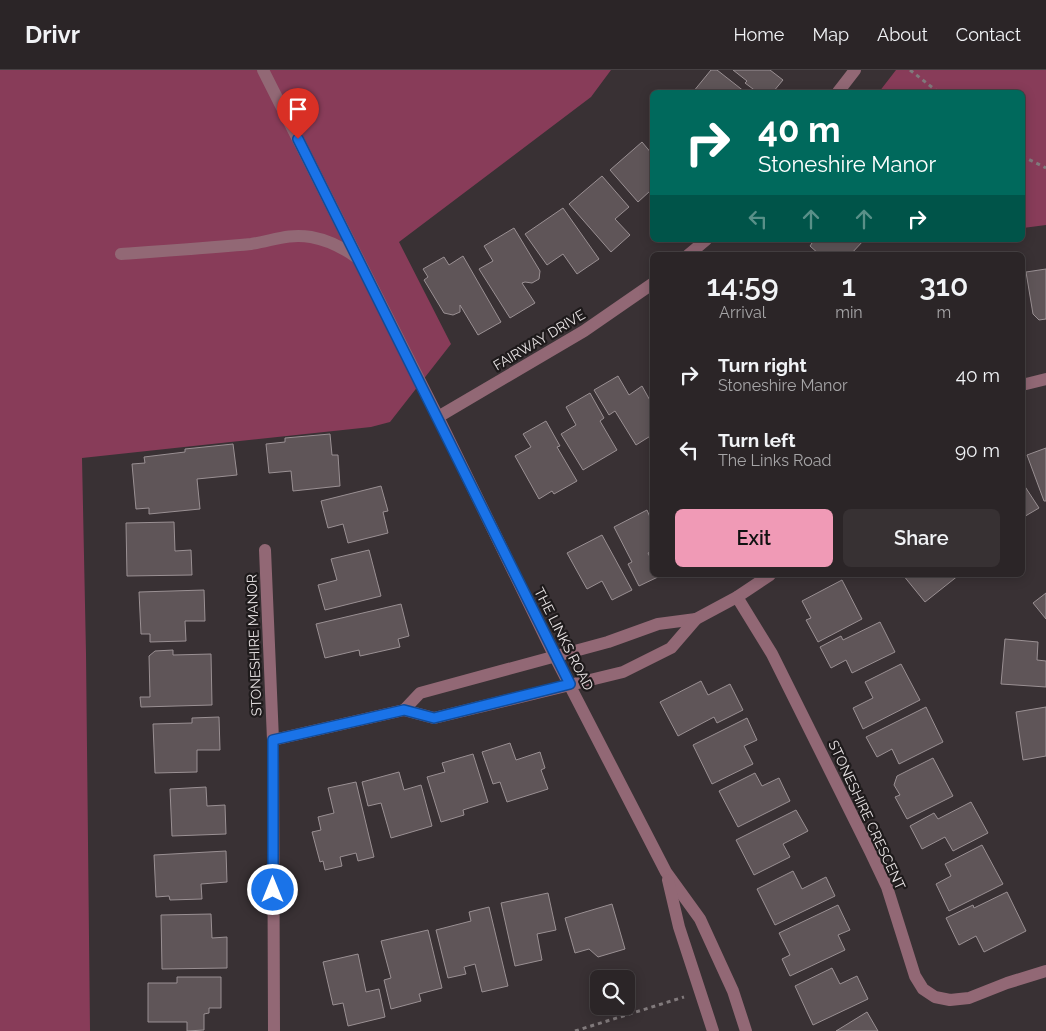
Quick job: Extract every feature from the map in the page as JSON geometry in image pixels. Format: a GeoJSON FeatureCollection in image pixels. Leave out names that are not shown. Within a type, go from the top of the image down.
{"type":"FeatureCollection","features":[{"type":"Feature","properties":{"kind":"street","name":"THE LINKS ROAD"},"geometry":{"type":"LineString","coordinates":[[263,70],[438,417],[554,656],[666,872],[700,919],[733,991],[746,1031]]}},
{"type":"Feature","properties":{"kind":"street"},"geometry":{"type":"LineString","coordinates":[[840,90],[855,70]]}},
{"type":"Feature","properties":{"kind":"street"},"geometry":{"type":"LineString","coordinates":[[121,254],[253,244],[281,237],[294,236],[311,237],[342,247],[358,259]]}},
{"type":"Feature","properties":{"kind":"street"},"geometry":{"type":"LineString","coordinates":[[692,252],[704,242]]}},
{"type":"Feature","properties":{"kind":"street","name":"FAIRWAY DRIVE"},"geometry":{"type":"LineString","coordinates":[[438,417],[584,331],[650,285]]}},
{"type":"Feature","properties":{"kind":"street"},"geometry":{"type":"LineString","coordinates":[[1025,384],[1046,379]]}},
{"type":"Feature","properties":{"kind":"street","name":"STONESHIRE MANOR"},"geometry":{"type":"LineString","coordinates":[[266,550],[273,740],[274,1031]]}},
{"type":"Feature","properties":{"kind":"street"},"geometry":{"type":"LineString","coordinates":[[404,710],[420,693],[608,642],[658,624],[696,619],[737,597],[767,577]]}},
{"type":"Feature","properties":{"kind":"street","name":"STONESHIRE CRESCENT"},"geometry":{"type":"LineString","coordinates":[[737,597],[772,654],[870,851],[887,887],[914,976],[923,989],[935,997],[950,1000],[969,998],[1046,971]]}},
{"type":"Feature","properties":{"kind":"street"},"geometry":{"type":"LineString","coordinates":[[273,740],[404,710],[434,718],[623,672],[671,648],[696,619]]}},
{"type":"Feature","properties":{"kind":"street","name":"THE LINKS ROAD"},"geometry":{"type":"LineString","coordinates":[[666,872],[679,927],[714,1031]]}},
{"type":"Feature","properties":{"kind":"path"},"geometry":{"type":"LineString","coordinates":[[910,70],[935,90]]}},
{"type":"Feature","properties":{"kind":"path"},"geometry":{"type":"LineString","coordinates":[[1025,158],[1046,168]]}},
{"type":"Feature","properties":{"kind":"path"},"geometry":{"type":"LineString","coordinates":[[575,1031],[681,998],[700,989]]}},
{"type":"Feature","properties":{"kind":"shaded area"},"geometry":{"type":"Polygon","coordinates":[[[0,70],[611,70],[591,97],[399,242],[451,344],[390,422],[371,427],[82,458],[90,1031],[0,1031],[0,70]]]}},
{"type":"Feature","properties":{"kind":"shaded area"},"geometry":{"type":"Polygon","coordinates":[[[896,70],[1046,70],[1046,225],[1025,228],[1025,90],[881,90],[896,70]]]}},
{"type":"Feature","properties":{"kind":"building"},"geometry":{"type":"Polygon","coordinates":[[[711,70],[717,70],[742,90],[695,90],[711,70]]]}},
{"type":"Feature","properties":{"kind":"building"},"geometry":{"type":"Polygon","coordinates":[[[733,70],[770,70],[783,80],[775,90],[754,90],[745,83],[747,81],[733,70]]]}},
{"type":"Feature","properties":{"kind":"building"},"geometry":{"type":"Polygon","coordinates":[[[642,142],[650,152],[650,191],[638,202],[610,170],[642,142]]]}},
{"type":"Feature","properties":{"kind":"building"},"geometry":{"type":"Polygon","coordinates":[[[602,176],[629,207],[615,219],[630,235],[611,252],[569,204],[602,176]]]}},
{"type":"Feature","properties":{"kind":"building"},"geometry":{"type":"Polygon","coordinates":[[[563,208],[599,259],[577,274],[563,254],[547,265],[525,234],[563,208]]]}},
{"type":"Feature","properties":{"kind":"building"},"geometry":{"type":"Polygon","coordinates":[[[514,228],[540,271],[539,279],[532,283],[522,283],[535,303],[510,318],[479,269],[493,261],[484,246],[514,228]]]}},
{"type":"Feature","properties":{"kind":"building"},"geometry":{"type":"Polygon","coordinates":[[[811,242],[862,242],[853,252],[817,252],[810,246],[811,242]]]}},
{"type":"Feature","properties":{"kind":"building"},"geometry":{"type":"Polygon","coordinates":[[[463,256],[501,322],[478,335],[460,305],[460,312],[453,315],[444,313],[424,280],[428,277],[423,269],[444,257],[449,265],[463,256]]]}},
{"type":"Feature","properties":{"kind":"building"},"geometry":{"type":"Polygon","coordinates":[[[1046,269],[1046,319],[1039,320],[1033,314],[1026,272],[1046,269]]]}},
{"type":"Feature","properties":{"kind":"building"},"geometry":{"type":"Polygon","coordinates":[[[618,376],[629,395],[642,386],[650,400],[650,436],[636,445],[615,411],[609,415],[594,390],[618,376]]]}},
{"type":"Feature","properties":{"kind":"building"},"geometry":{"type":"Polygon","coordinates":[[[590,393],[604,418],[600,421],[617,450],[583,470],[561,434],[576,425],[566,407],[590,393]]]}},
{"type":"Feature","properties":{"kind":"building"},"geometry":{"type":"Polygon","coordinates":[[[546,421],[560,446],[557,447],[577,481],[554,494],[552,491],[539,499],[515,456],[531,447],[523,434],[546,421]]]}},
{"type":"Feature","properties":{"kind":"building"},"geometry":{"type":"Polygon","coordinates":[[[330,434],[332,455],[338,455],[340,486],[293,491],[291,471],[269,473],[266,444],[285,442],[285,438],[330,434]]]}},
{"type":"Feature","properties":{"kind":"building"},"geometry":{"type":"Polygon","coordinates":[[[233,444],[237,475],[197,479],[200,509],[149,514],[149,508],[136,509],[132,464],[145,463],[144,457],[185,452],[185,449],[233,444]]]}},
{"type":"Feature","properties":{"kind":"building"},"geometry":{"type":"Polygon","coordinates":[[[1046,448],[1046,501],[1044,501],[1027,455],[1046,448]]]}},
{"type":"Feature","properties":{"kind":"building"},"geometry":{"type":"Polygon","coordinates":[[[381,486],[388,511],[383,512],[388,533],[348,543],[343,524],[328,528],[321,501],[381,486]]]}},
{"type":"Feature","properties":{"kind":"building"},"geometry":{"type":"Polygon","coordinates":[[[1025,487],[1039,508],[1025,516],[1025,487]]]}},
{"type":"Feature","properties":{"kind":"building"},"geometry":{"type":"Polygon","coordinates":[[[647,510],[650,517],[650,552],[648,553],[650,557],[650,577],[658,577],[639,586],[628,564],[632,562],[614,527],[647,510]]]}},
{"type":"Feature","properties":{"kind":"building"},"geometry":{"type":"Polygon","coordinates":[[[174,522],[175,551],[191,550],[192,575],[127,576],[126,523],[174,522]]]}},
{"type":"Feature","properties":{"kind":"building"},"geometry":{"type":"Polygon","coordinates":[[[602,535],[632,590],[612,600],[602,581],[587,589],[567,553],[602,535]]]}},
{"type":"Feature","properties":{"kind":"building"},"geometry":{"type":"Polygon","coordinates":[[[369,550],[381,596],[325,610],[318,585],[337,580],[331,559],[369,550]]]}},
{"type":"Feature","properties":{"kind":"building"},"geometry":{"type":"Polygon","coordinates":[[[905,577],[956,577],[925,602],[905,577]]]}},
{"type":"Feature","properties":{"kind":"building"},"geometry":{"type":"Polygon","coordinates":[[[842,580],[862,619],[818,642],[806,620],[811,618],[802,601],[842,580]]]}},
{"type":"Feature","properties":{"kind":"building"},"geometry":{"type":"Polygon","coordinates":[[[204,590],[205,621],[185,621],[186,641],[150,642],[150,634],[141,634],[139,592],[204,590]]]}},
{"type":"Feature","properties":{"kind":"building"},"geometry":{"type":"Polygon","coordinates":[[[1046,593],[1046,619],[1033,603],[1046,593]]]}},
{"type":"Feature","properties":{"kind":"building"},"geometry":{"type":"Polygon","coordinates":[[[401,604],[409,636],[398,639],[400,647],[360,656],[359,650],[325,658],[316,624],[401,604]]]}},
{"type":"Feature","properties":{"kind":"building"},"geometry":{"type":"Polygon","coordinates":[[[880,622],[895,652],[852,673],[846,660],[831,668],[820,647],[841,636],[843,640],[880,622]]]}},
{"type":"Feature","properties":{"kind":"building"},"geometry":{"type":"Polygon","coordinates":[[[1005,639],[1038,642],[1037,660],[1046,661],[1046,687],[1001,684],[1005,639]]]}},
{"type":"Feature","properties":{"kind":"building"},"geometry":{"type":"Polygon","coordinates":[[[173,650],[173,655],[211,654],[212,705],[141,707],[140,697],[150,697],[149,656],[155,651],[173,650]]]}},
{"type":"Feature","properties":{"kind":"building"},"geometry":{"type":"Polygon","coordinates":[[[901,664],[920,700],[863,729],[853,708],[873,698],[865,682],[901,664]]]}},
{"type":"Feature","properties":{"kind":"building"},"geometry":{"type":"Polygon","coordinates":[[[701,681],[708,695],[730,684],[743,710],[717,723],[714,717],[678,736],[660,702],[701,681]]]}},
{"type":"Feature","properties":{"kind":"building"},"geometry":{"type":"Polygon","coordinates":[[[926,707],[943,742],[899,764],[892,749],[877,757],[866,737],[926,707]]]}},
{"type":"Feature","properties":{"kind":"building"},"geometry":{"type":"Polygon","coordinates":[[[1046,707],[1046,756],[1023,760],[1016,712],[1046,707]]]}},
{"type":"Feature","properties":{"kind":"building"},"geometry":{"type":"Polygon","coordinates":[[[219,717],[220,750],[197,750],[197,772],[155,773],[153,724],[192,723],[192,718],[219,717]]]}},
{"type":"Feature","properties":{"kind":"building"},"geometry":{"type":"Polygon","coordinates":[[[747,718],[757,740],[744,746],[753,764],[712,784],[693,745],[747,718]]]}},
{"type":"Feature","properties":{"kind":"building"},"geometry":{"type":"Polygon","coordinates":[[[510,743],[516,760],[540,752],[545,768],[541,770],[548,789],[507,802],[500,782],[493,784],[482,752],[510,743]]]}},
{"type":"Feature","properties":{"kind":"building"},"geometry":{"type":"Polygon","coordinates":[[[473,754],[488,802],[463,810],[464,815],[441,822],[427,777],[445,772],[442,763],[473,754]]]}},
{"type":"Feature","properties":{"kind":"building"},"geometry":{"type":"Polygon","coordinates":[[[933,758],[953,796],[907,819],[895,797],[900,795],[894,785],[897,776],[933,758]]]}},
{"type":"Feature","properties":{"kind":"building"},"geometry":{"type":"Polygon","coordinates":[[[399,772],[404,790],[421,785],[432,826],[391,838],[381,803],[368,806],[362,782],[399,772]]]}},
{"type":"Feature","properties":{"kind":"building"},"geometry":{"type":"Polygon","coordinates":[[[755,773],[762,786],[779,778],[790,801],[738,827],[719,791],[755,773]]]}},
{"type":"Feature","properties":{"kind":"building"},"geometry":{"type":"Polygon","coordinates":[[[356,782],[374,857],[358,861],[356,853],[340,857],[342,866],[325,870],[323,861],[320,862],[312,832],[321,830],[318,817],[334,813],[328,788],[356,782]]]}},
{"type":"Feature","properties":{"kind":"building"},"geometry":{"type":"Polygon","coordinates":[[[206,787],[207,806],[225,805],[226,834],[172,836],[170,789],[206,787]]]}},
{"type":"Feature","properties":{"kind":"building"},"geometry":{"type":"Polygon","coordinates":[[[971,802],[988,833],[953,851],[945,837],[922,849],[910,826],[934,813],[938,819],[971,802]]]}},
{"type":"Feature","properties":{"kind":"building"},"geometry":{"type":"Polygon","coordinates":[[[796,810],[808,831],[783,844],[790,857],[754,875],[736,840],[796,810]]]}},
{"type":"Feature","properties":{"kind":"building"},"geometry":{"type":"Polygon","coordinates":[[[982,845],[1003,884],[949,911],[936,884],[951,876],[945,864],[982,845]]]}},
{"type":"Feature","properties":{"kind":"building"},"geometry":{"type":"Polygon","coordinates":[[[226,851],[227,882],[201,884],[202,899],[170,900],[169,896],[156,897],[154,855],[226,851]]]}},
{"type":"Feature","properties":{"kind":"building"},"geometry":{"type":"Polygon","coordinates":[[[793,871],[802,889],[826,877],[835,896],[775,925],[757,889],[793,871]]]}},
{"type":"Feature","properties":{"kind":"building"},"geometry":{"type":"Polygon","coordinates":[[[1007,892],[1026,931],[984,952],[976,936],[959,945],[946,918],[973,905],[974,908],[1007,892]]]}},
{"type":"Feature","properties":{"kind":"building"},"geometry":{"type":"Polygon","coordinates":[[[548,893],[556,930],[537,934],[542,960],[515,966],[501,903],[548,893]]]}},
{"type":"Feature","properties":{"kind":"building"},"geometry":{"type":"Polygon","coordinates":[[[612,904],[625,949],[598,957],[589,949],[575,953],[565,918],[612,904]]]}},
{"type":"Feature","properties":{"kind":"building"},"geometry":{"type":"Polygon","coordinates":[[[838,905],[850,930],[838,935],[845,950],[790,976],[782,959],[790,955],[779,933],[838,905]]]}},
{"type":"Feature","properties":{"kind":"building"},"geometry":{"type":"Polygon","coordinates":[[[489,907],[508,986],[482,992],[475,964],[464,967],[466,974],[448,978],[436,930],[471,921],[469,912],[489,907]]]}},
{"type":"Feature","properties":{"kind":"building"},"geometry":{"type":"Polygon","coordinates":[[[211,914],[212,938],[227,937],[227,968],[162,969],[161,915],[211,914]]]}},
{"type":"Feature","properties":{"kind":"building"},"geometry":{"type":"Polygon","coordinates":[[[428,930],[442,988],[419,994],[421,1001],[391,1009],[384,980],[391,978],[381,941],[428,930]]]}},
{"type":"Feature","properties":{"kind":"building"},"geometry":{"type":"Polygon","coordinates":[[[358,954],[366,992],[379,989],[385,1017],[348,1026],[343,1003],[333,1005],[323,962],[358,954]]]}},
{"type":"Feature","properties":{"kind":"building"},"geometry":{"type":"Polygon","coordinates":[[[832,968],[840,984],[857,976],[868,999],[813,1025],[795,986],[832,968]]]}},
{"type":"Feature","properties":{"kind":"building"},"geometry":{"type":"Polygon","coordinates":[[[177,977],[221,977],[221,1008],[209,1008],[209,1013],[204,1014],[204,1030],[187,1031],[187,1022],[148,1022],[148,983],[177,983],[177,977]]]}},
{"type":"Feature","properties":{"kind":"building"},"geometry":{"type":"Polygon","coordinates":[[[867,1012],[878,1031],[836,1031],[867,1012]]]}},
{"type":"Feature","properties":{"kind":"route"},"geometry":{"type":"LineString","coordinates":[[273,890],[273,740],[404,710],[434,718],[570,684],[554,656],[438,417],[298,139]]}}]}
